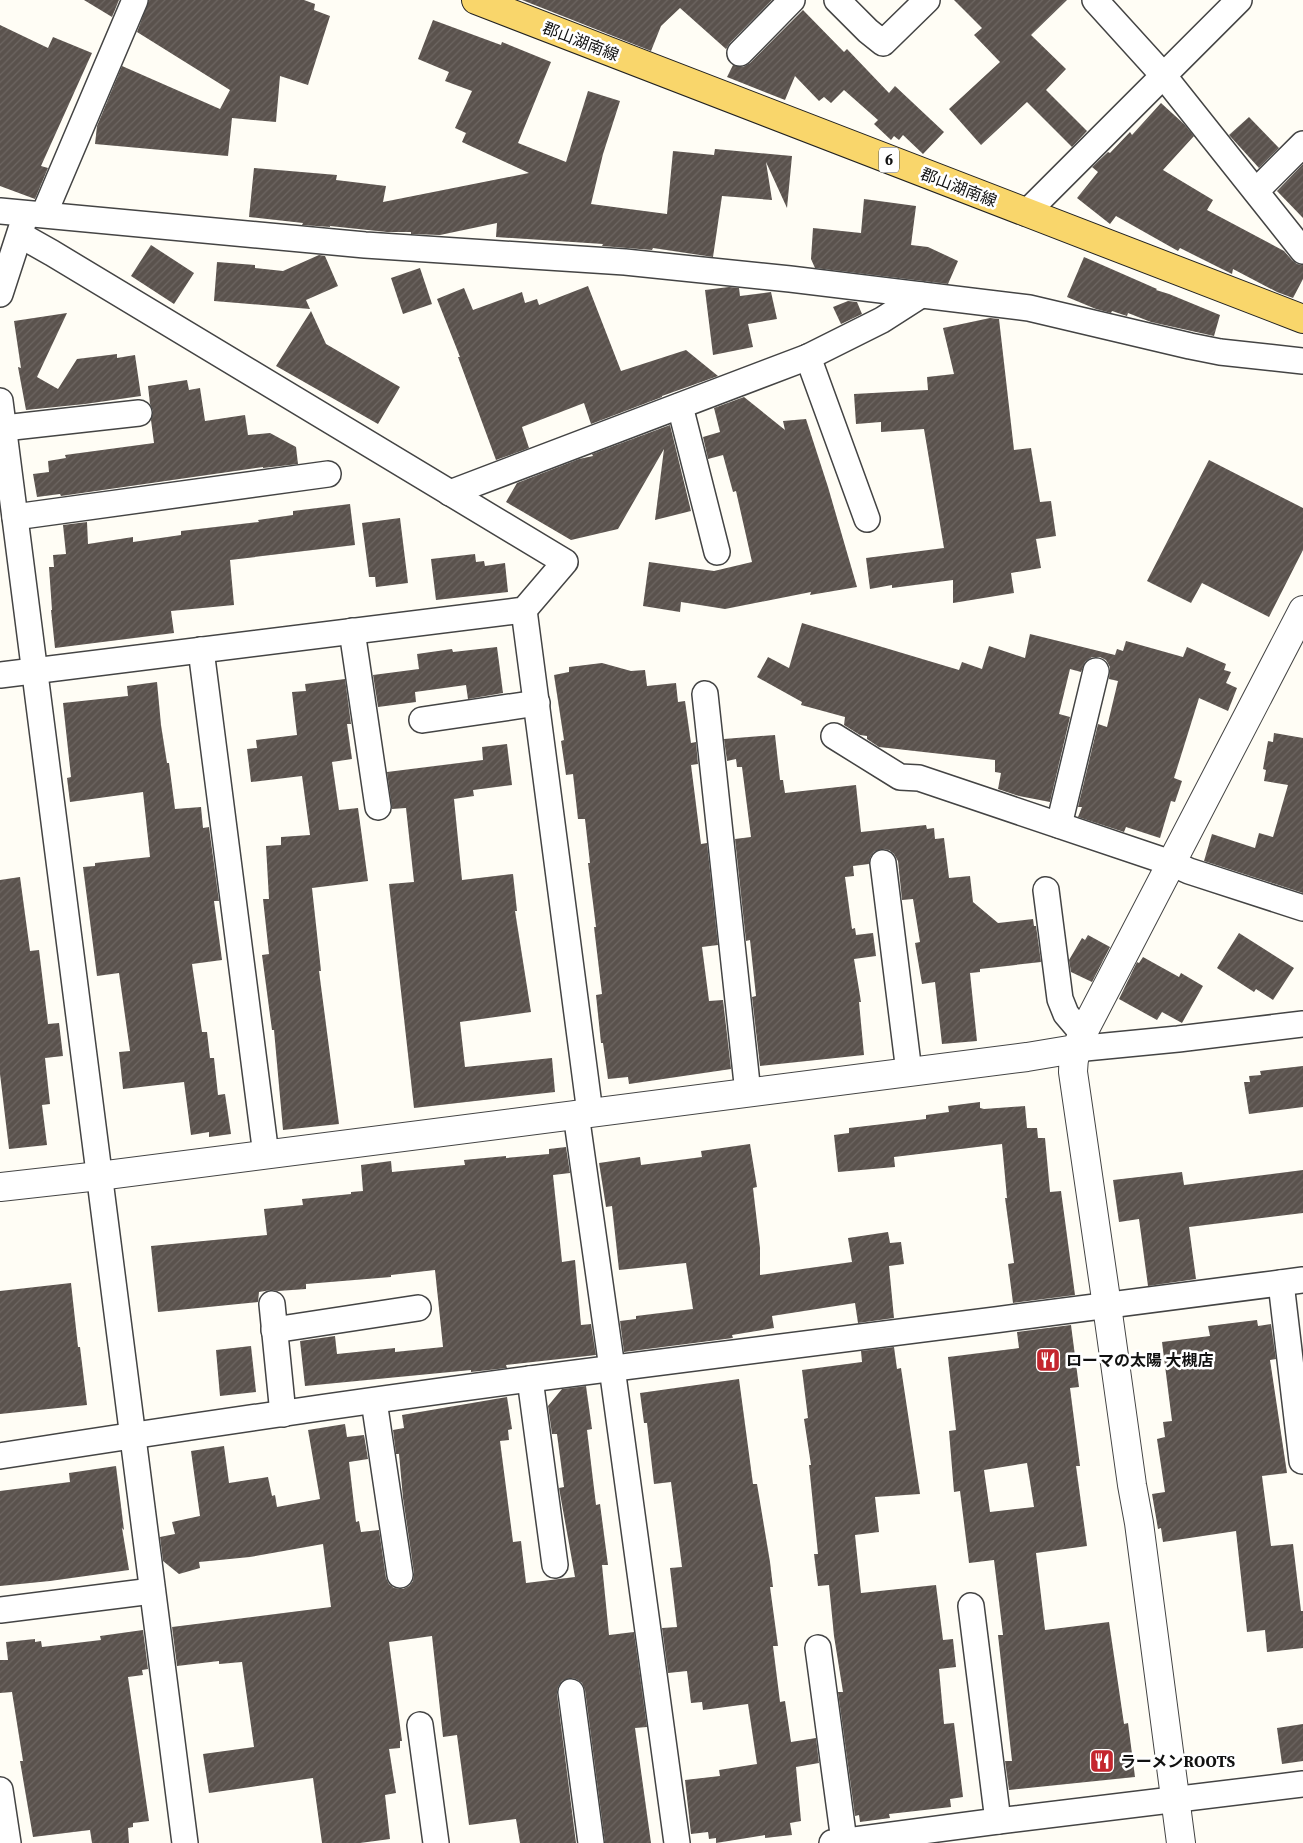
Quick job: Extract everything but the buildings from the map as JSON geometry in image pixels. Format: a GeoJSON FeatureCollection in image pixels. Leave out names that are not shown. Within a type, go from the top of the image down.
{"type":"FeatureCollection","features":[{"type":"Feature","properties":{"kind":"main road","name":"郡山湖南線"},"geometry":{"type":"LineString","coordinates":[[476,0],[1303,319]]}},
{"type":"Feature","properties":{"kind":"street"},"geometry":{"type":"LineString","coordinates":[[0,294],[30,220],[135,0]]}},
{"type":"Feature","properties":{"kind":"street"},"geometry":{"type":"LineString","coordinates":[[740,53],[792,0]]}},
{"type":"Feature","properties":{"kind":"street"},"geometry":{"type":"LineString","coordinates":[[837,0],[883,43],[927,0]]}},
{"type":"Feature","properties":{"kind":"street"},"geometry":{"type":"LineString","coordinates":[[1095,0],[1163,75],[1303,250]]}},
{"type":"Feature","properties":{"kind":"street"},"geometry":{"type":"LineString","coordinates":[[1026,213],[1238,0]]}},
{"type":"Feature","properties":{"kind":"street"},"geometry":{"type":"LineString","coordinates":[[1256,191],[1303,144]]}},
{"type":"Feature","properties":{"kind":"street"},"geometry":{"type":"LineString","coordinates":[[0,211],[30,220],[625,262],[780,278],[1028,308],[1220,352],[1303,361]]}},
{"type":"Feature","properties":{"kind":"street"},"geometry":{"type":"LineString","coordinates":[[0,674],[524,610],[566,562],[52,253],[30,220]]}},
{"type":"Feature","properties":{"kind":"street"},"geometry":{"type":"LineString","coordinates":[[450,493],[808,358],[882,320],[921,295]]}},
{"type":"Feature","properties":{"kind":"street"},"geometry":{"type":"LineString","coordinates":[[808,358],[867,519]]}},
{"type":"Feature","properties":{"kind":"street"},"geometry":{"type":"LineString","coordinates":[[0,401],[185,1843]]}},
{"type":"Feature","properties":{"kind":"street"},"geometry":{"type":"LineString","coordinates":[[680,406],[717,552]]}},
{"type":"Feature","properties":{"kind":"street"},"geometry":{"type":"LineString","coordinates":[[4,428],[139,413]]}},
{"type":"Feature","properties":{"kind":"street"},"geometry":{"type":"LineString","coordinates":[[15,517],[328,474]]}},
{"type":"Feature","properties":{"kind":"street"},"geometry":{"type":"LineString","coordinates":[[524,610],[537,703],[612,1368],[677,1843]]}},
{"type":"Feature","properties":{"kind":"street"},"geometry":{"type":"LineString","coordinates":[[1181,1843],[1139,1523],[1073,1072],[1079,1041],[1303,610]]}},
{"type":"Feature","properties":{"kind":"street"},"geometry":{"type":"LineString","coordinates":[[352,631],[378,807]]}},
{"type":"Feature","properties":{"kind":"street"},"geometry":{"type":"LineString","coordinates":[[201,650],[266,1155]]}},
{"type":"Feature","properties":{"kind":"street"},"geometry":{"type":"LineString","coordinates":[[1059,825],[1096,671]]}},
{"type":"Feature","properties":{"kind":"street"},"geometry":{"type":"LineString","coordinates":[[705,694],[748,1093]]}},
{"type":"Feature","properties":{"kind":"street"},"geometry":{"type":"LineString","coordinates":[[422,720],[537,703]]}},
{"type":"Feature","properties":{"kind":"street"},"geometry":{"type":"LineString","coordinates":[[834,736],[900,777],[919,778],[1171,863],[1189,872],[1303,908]]}},
{"type":"Feature","properties":{"kind":"street"},"geometry":{"type":"LineString","coordinates":[[883,864],[909,1072]]}},
{"type":"Feature","properties":{"kind":"street"},"geometry":{"type":"LineString","coordinates":[[1046,890],[1060,999],[1079,1041]]}},
{"type":"Feature","properties":{"kind":"street"},"geometry":{"type":"LineString","coordinates":[[0,1187],[266,1155],[909,1072],[1079,1041],[1178,1039],[1303,1024]]}},
{"type":"Feature","properties":{"kind":"street"},"geometry":{"type":"LineString","coordinates":[[0,1456],[132,1435],[530,1379],[1292,1282],[1302,1461]]}},
{"type":"Feature","properties":{"kind":"street"},"geometry":{"type":"LineString","coordinates":[[272,1304],[283,1414]]}},
{"type":"Feature","properties":{"kind":"street"},"geometry":{"type":"LineString","coordinates":[[274,1330],[418,1308]]}},
{"type":"Feature","properties":{"kind":"street"},"geometry":{"type":"LineString","coordinates":[[530,1379],[555,1565]]}},
{"type":"Feature","properties":{"kind":"street"},"geometry":{"type":"LineString","coordinates":[[374,1401],[400,1576]]}},
{"type":"Feature","properties":{"kind":"street"},"geometry":{"type":"LineString","coordinates":[[0,1610],[152,1591]]}},
{"type":"Feature","properties":{"kind":"street"},"geometry":{"type":"LineString","coordinates":[[971,1606],[998,1821]]}},
{"type":"Feature","properties":{"kind":"street"},"geometry":{"type":"LineString","coordinates":[[818,1648],[838,1842],[1303,1784]]}},
{"type":"Feature","properties":{"kind":"street"},"geometry":{"type":"LineString","coordinates":[[571,1692],[592,1843]]}},
{"type":"Feature","properties":{"kind":"street"},"geometry":{"type":"LineString","coordinates":[[420,1725],[436,1843]]}},
{"type":"Feature","properties":{"kind":"street"},"geometry":{"type":"LineString","coordinates":[[0,1790],[8,1843]]}},
{"type":"Feature","properties":{"kind":"place","name":"ローマの太陽 大槻店"},"geometry":{"type":"Point","coordinates":[1048,1360]}},
{"type":"Feature","properties":{"kind":"place","name":"ラーメンROOTS"},"geometry":{"type":"Point","coordinates":[1102,1761]}}]}
